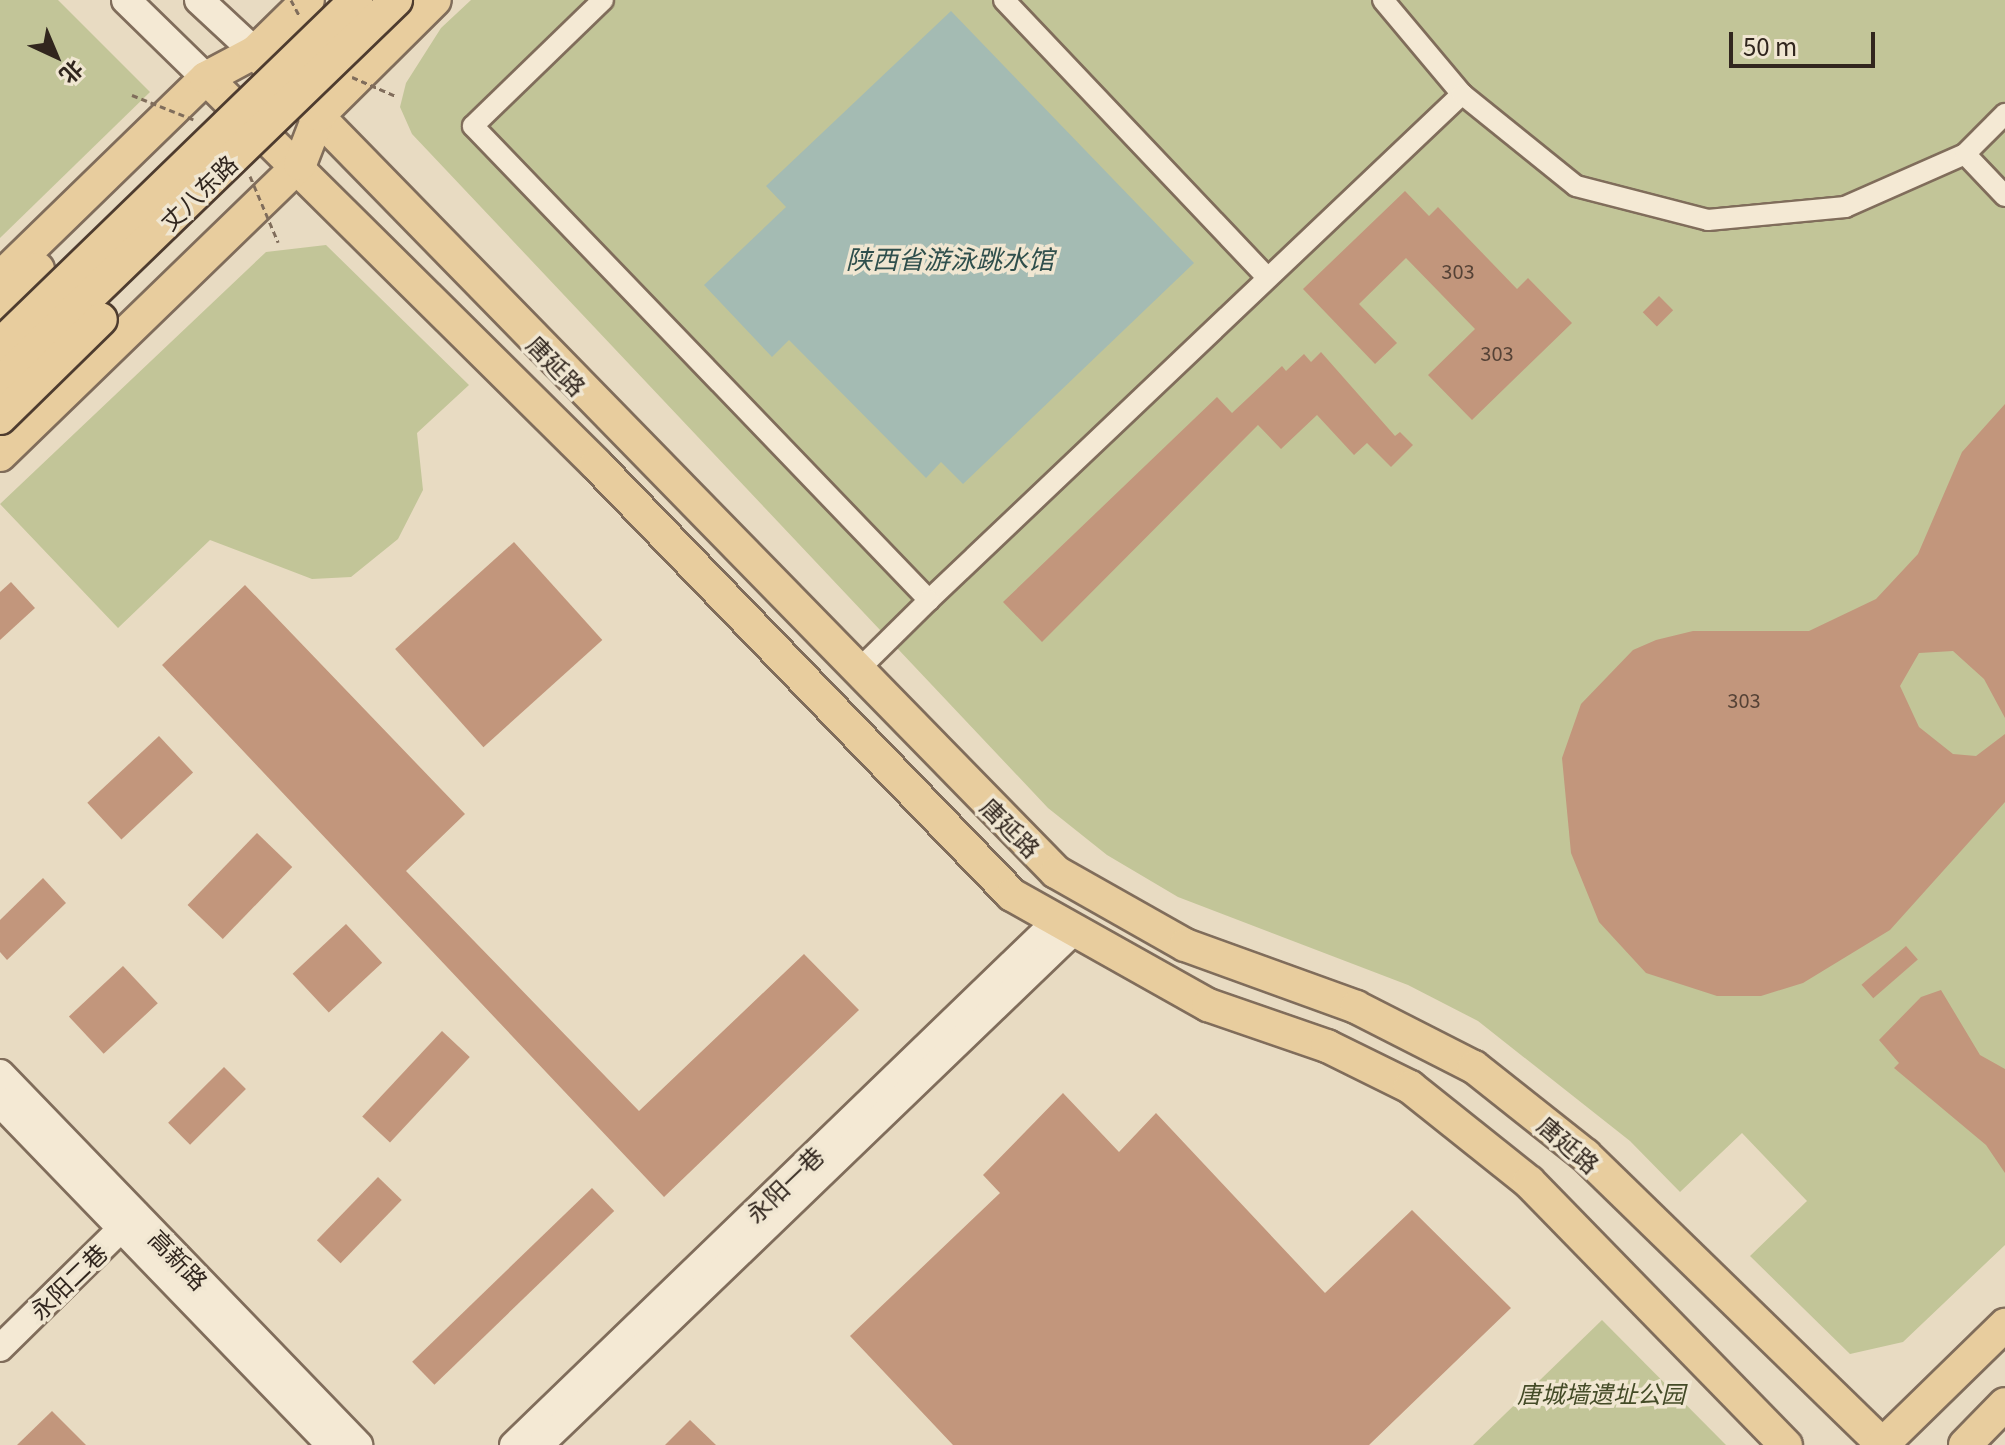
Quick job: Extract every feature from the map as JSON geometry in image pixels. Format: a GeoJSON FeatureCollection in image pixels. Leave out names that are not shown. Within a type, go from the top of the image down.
{"type":"FeatureCollection","features":[{"type":"Feature","properties":{"kind":"main road"},"geometry":{"type":"LineString","coordinates":[[126,0],[206,78]]}},
{"type":"Feature","properties":{"kind":"main road"},"geometry":{"type":"LineString","coordinates":[[199,0],[255,52]]}},
{"type":"Feature","properties":{"kind":"main road","name":"丈八东路"},"geometry":{"type":"LineString","coordinates":[[0,345],[356,0]]}},
{"type":"Feature","properties":{"kind":"main road","name":"丈八东路"},"geometry":{"type":"LineString","coordinates":[[0,383],[396,0]]}},
{"type":"Feature","properties":{"kind":"main road"},"geometry":{"type":"LineString","coordinates":[[0,455],[300,164],[319,115],[435,0]]}},
{"type":"Feature","properties":{"kind":"main road"},"geometry":{"type":"LineString","coordinates":[[0,278],[206,78],[255,52],[306,14]]}},
{"type":"Feature","properties":{"kind":"main road","name":"唐延路"},"geometry":{"type":"LineString","coordinates":[[255,52],[1056,872],[1185,945],[1356,1007],[1474,1067],[1585,1155],[1882,1445]]}},
{"type":"Feature","properties":{"kind":"main road","name":"唐延路"},"geometry":{"type":"LineString","coordinates":[[206,78],[300,164],[1012,895],[1063,928],[1208,1005],[1327,1046],[1410,1087],[1529,1182],[1786,1445]]}},
{"type":"Feature","properties":{"kind":"main road"},"geometry":{"type":"LineString","coordinates":[[0,306],[84,224],[124,156]]}},
{"type":"Feature","properties":{"kind":"main road"},"geometry":{"type":"LineString","coordinates":[[0,418],[101,319],[199,260]]}},
{"type":"Feature","properties":{"kind":"main road","name":"高新路"},"geometry":{"type":"LineString","coordinates":[[0,1074],[331,1445]]}},
{"type":"Feature","properties":{"kind":"main road","name":"高新路"},"geometry":{"type":"LineString","coordinates":[[0,1102],[129,1221],[358,1445]]}},
{"type":"Feature","properties":{"kind":"main road"},"geometry":{"type":"LineString","coordinates":[[1882,1445],[2005,1325]]}},
{"type":"Feature","properties":{"kind":"main road"},"geometry":{"type":"LineString","coordinates":[[1965,1445],[2005,1404]]}},
{"type":"Feature","properties":{"kind":"street"},"geometry":{"type":"LineString","coordinates":[[603,0],[473,126],[929,600]]}},
{"type":"Feature","properties":{"kind":"street"},"geometry":{"type":"LineString","coordinates":[[1004,0],[1268,278]]}},
{"type":"Feature","properties":{"kind":"street"},"geometry":{"type":"LineString","coordinates":[[1383,0],[1462,94],[1576,186],[1708,220],[1845,207],[1965,154],[2005,114]]}},
{"type":"Feature","properties":{"kind":"street"},"geometry":{"type":"LineString","coordinates":[[857,671],[1462,94]]}},
{"type":"Feature","properties":{"kind":"street"},"geometry":{"type":"LineString","coordinates":[[1965,154],[2005,196]]}},
{"type":"Feature","properties":{"kind":"street","name":"永阳一巷"},"geometry":{"type":"LineString","coordinates":[[513,1445],[1063,928]]}},
{"type":"Feature","properties":{"kind":"street","name":"永阳一巷"},"geometry":{"type":"LineString","coordinates":[[540,1445],[1063,928]]}},
{"type":"Feature","properties":{"kind":"street","name":"永阳二巷"},"geometry":{"type":"LineString","coordinates":[[0,1348],[129,1221]]}},
{"type":"Feature","properties":{"kind":"path"},"geometry":{"type":"LineString","coordinates":[[291,0],[306,14]]}},
{"type":"Feature","properties":{"kind":"path"},"geometry":{"type":"LineString","coordinates":[[347,75],[396,96]]}},
{"type":"Feature","properties":{"kind":"path"},"geometry":{"type":"LineString","coordinates":[[132,95],[202,123]]}},
{"type":"Feature","properties":{"kind":"path"},"geometry":{"type":"LineString","coordinates":[[249,172],[278,242]]}},
{"type":"Feature","properties":{"kind":"green space"},"geometry":{"type":"Polygon","coordinates":[[[0,0],[58,0],[150,92],[0,238],[0,0]]]}},
{"type":"Feature","properties":{"kind":"green space"},"geometry":{"type":"Polygon","coordinates":[[[471,0],[2005,0],[2005,1245],[1903,1342],[1850,1354],[1750,1256],[1807,1201],[1742,1133],[1680,1192],[1630,1141],[1478,1021],[1408,985],[1178,897],[1107,855],[1048,808],[412,134],[400,107],[406,83],[441,28],[471,0]]]}},
{"type":"Feature","properties":{"kind":"green space"},"geometry":{"type":"Polygon","coordinates":[[[326,245],[469,385],[417,433],[423,490],[398,539],[351,577],[312,579],[210,540],[118,628],[0,504],[266,252],[326,245]]]}},
{"type":"Feature","properties":{"kind":"green space","name":"唐城墙遗址公园"},"geometry":{"type":"Polygon","coordinates":[[[1602,1320],[1726,1445],[1473,1445],[1602,1320]]]}},
{"type":"Feature","properties":{"kind":"water","name":"陕西省游泳跳水馆"},"geometry":{"type":"Polygon","coordinates":[[[951,11],[1194,263],[963,484],[941,462],[926,478],[789,340],[772,357],[704,285],[786,207],[766,186],[951,11]]]}},
{"type":"Feature","properties":{"kind":"building"},"geometry":{"type":"Polygon","coordinates":[[[1405,191],[1429,216],[1438,207],[1517,289],[1528,278],[1572,323],[1472,420],[1428,375],[1475,329],[1406,258],[1359,304],[1397,343],[1375,364],[1303,289],[1405,191]]]}},
{"type":"Feature","properties":{"kind":"building"},"geometry":{"type":"Polygon","coordinates":[[[1659,296],[1673,310],[1657,326],[1643,312],[1659,296]]]}},
{"type":"Feature","properties":{"kind":"building"},"geometry":{"type":"Polygon","coordinates":[[[1321,352],[1395,436],[1400,432],[1413,445],[1391,467],[1367,443],[1354,455],[1317,415],[1281,449],[1258,425],[1042,642],[1003,602],[1217,397],[1232,413],[1282,366],[1286,371],[1304,354],[1311,362],[1321,352]]]}},
{"type":"Feature","properties":{"kind":"building"},"geometry":{"type":"Polygon","coordinates":[[[2005,404],[2005,718],[1984,679],[1953,651],[1919,653],[1900,686],[1919,727],[1953,754],[1976,756],[2005,734],[2005,802],[1890,930],[1803,983],[1761,996],[1717,996],[1646,973],[1599,922],[1571,853],[1562,758],[1581,704],[1633,650],[1656,640],[1693,631],[1809,631],[1876,599],[1918,554],[1962,452],[2005,404]]]}},
{"type":"Feature","properties":{"kind":"building"},"geometry":{"type":"Polygon","coordinates":[[[514,542],[602,640],[483,747],[395,649],[514,542]]]}},
{"type":"Feature","properties":{"kind":"building"},"geometry":{"type":"Polygon","coordinates":[[[11,582],[35,608],[0,640],[0,592],[11,582]]]}},
{"type":"Feature","properties":{"kind":"building"},"geometry":{"type":"Polygon","coordinates":[[[245,585],[465,814],[406,871],[639,1111],[804,954],[859,1010],[664,1197],[162,665],[245,585]]]}},
{"type":"Feature","properties":{"kind":"building"},"geometry":{"type":"Polygon","coordinates":[[[159,736],[193,773],[121,839],[87,803],[159,736]]]}},
{"type":"Feature","properties":{"kind":"building"},"geometry":{"type":"Polygon","coordinates":[[[257,833],[292,867],[223,939],[188,905],[257,833]]]}},
{"type":"Feature","properties":{"kind":"building"},"geometry":{"type":"Polygon","coordinates":[[[43,878],[66,903],[7,960],[0,952],[0,920],[43,878]]]}},
{"type":"Feature","properties":{"kind":"building"},"geometry":{"type":"Polygon","coordinates":[[[346,924],[382,963],[329,1013],[293,974],[346,924]]]}},
{"type":"Feature","properties":{"kind":"building"},"geometry":{"type":"Polygon","coordinates":[[[1906,946],[1918,960],[1873,998],[1861,985],[1906,946]]]}},
{"type":"Feature","properties":{"kind":"building"},"geometry":{"type":"Polygon","coordinates":[[[123,966],[158,1003],[104,1054],[69,1016],[123,966]]]}},
{"type":"Feature","properties":{"kind":"building"},"geometry":{"type":"Polygon","coordinates":[[[1941,990],[1980,1055],[2005,1069],[2005,1173],[1986,1145],[1894,1068],[1899,1063],[1879,1040],[1921,997],[1941,990]]]}},
{"type":"Feature","properties":{"kind":"building"},"geometry":{"type":"Polygon","coordinates":[[[442,1031],[470,1057],[390,1142],[362,1117],[442,1031]]]}},
{"type":"Feature","properties":{"kind":"building"},"geometry":{"type":"Polygon","coordinates":[[[224,1067],[246,1089],[190,1145],[168,1123],[224,1067]]]}},
{"type":"Feature","properties":{"kind":"building"},"geometry":{"type":"Polygon","coordinates":[[[1063,1093],[1119,1152],[1156,1113],[1325,1293],[1412,1210],[1511,1308],[1369,1445],[953,1445],[850,1336],[1000,1193],[983,1175],[1063,1093]]]}},
{"type":"Feature","properties":{"kind":"building"},"geometry":{"type":"Polygon","coordinates":[[[378,1177],[402,1200],[341,1263],[317,1240],[378,1177]]]}},
{"type":"Feature","properties":{"kind":"building"},"geometry":{"type":"Polygon","coordinates":[[[592,1188],[614,1211],[434,1385],[412,1362],[592,1188]]]}},
{"type":"Feature","properties":{"kind":"building"},"geometry":{"type":"Polygon","coordinates":[[[52,1411],[86,1445],[17,1445],[52,1411]]]}},
{"type":"Feature","properties":{"kind":"building"},"geometry":{"type":"Polygon","coordinates":[[[690,1420],[716,1445],[665,1445],[690,1420]]]}}]}
